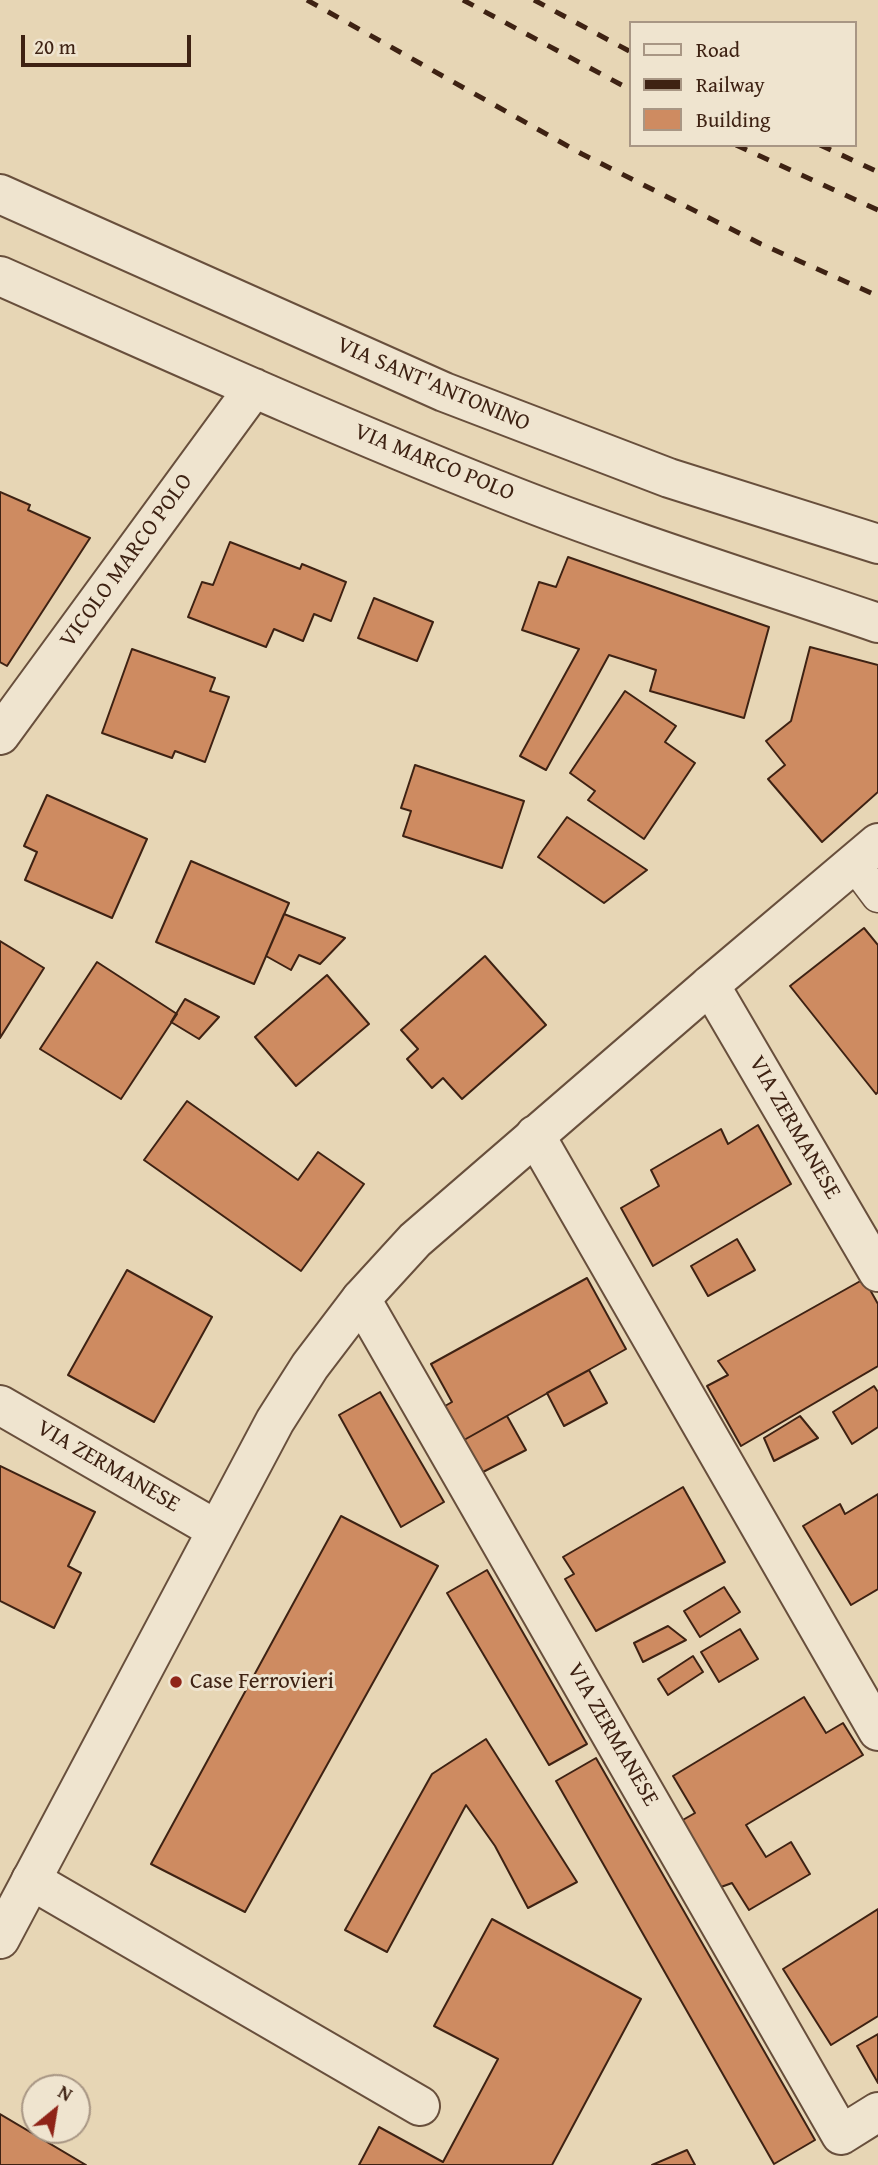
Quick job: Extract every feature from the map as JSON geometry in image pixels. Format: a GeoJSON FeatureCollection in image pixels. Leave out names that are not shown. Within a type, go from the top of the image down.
{"type":"FeatureCollection","features":[{"type":"Feature","properties":{"kind":"street","name":"VIA SANT'ANTONINO"},"geometry":{"type":"LineString","coordinates":[[0,194],[443,392],[669,478],[878,544]]}},
{"type":"Feature","properties":{"kind":"street","name":"VIA MARCO POLO"},"geometry":{"type":"LineString","coordinates":[[0,276],[254,388],[510,495],[618,535],[878,623]]}},
{"type":"Feature","properties":{"kind":"street","name":"VICOLO MARCO POLO"},"geometry":{"type":"LineString","coordinates":[[0,735],[254,388]]}},
{"type":"Feature","properties":{"kind":"street"},"geometry":{"type":"LineString","coordinates":[[0,1939],[215,1529],[275,1421],[310,1366],[361,1298],[415,1240],[866,854]]}},
{"type":"Feature","properties":{"kind":"street","name":"VIA ZERMANESE"},"geometry":{"type":"LineString","coordinates":[[710,985],[878,1272]]}},
{"type":"Feature","properties":{"kind":"street"},"geometry":{"type":"LineString","coordinates":[[535,1136],[878,1731]]}},
{"type":"Feature","properties":{"kind":"street","name":"VIA ZERMANESE"},"geometry":{"type":"LineString","coordinates":[[361,1298],[841,2135],[878,2112]]}},
{"type":"Feature","properties":{"kind":"street","name":"VIA ZERMANESE"},"geometry":{"type":"LineString","coordinates":[[0,1405],[215,1529]]}},
{"type":"Feature","properties":{"kind":"street"},"geometry":{"type":"LineString","coordinates":[[32,1880],[420,2106]]}},
{"type":"Feature","properties":{"kind":"lane"},"geometry":{"type":"LineString","coordinates":[[866,854],[878,896]]}},
{"type":"Feature","properties":{"kind":"building"},"geometry":{"type":"Polygon","coordinates":[[[0,492],[30,505],[28,510],[90,538],[7,666],[0,662],[0,492]]]}},
{"type":"Feature","properties":{"kind":"building"},"geometry":{"type":"Polygon","coordinates":[[[230,542],[300,569],[302,564],[346,582],[331,621],[314,614],[303,641],[274,629],[266,647],[188,617],[202,582],[213,585],[230,542]]]}},
{"type":"Feature","properties":{"kind":"building"},"geometry":{"type":"Polygon","coordinates":[[[568,557],[769,627],[744,718],[650,691],[656,670],[609,655],[546,770],[520,756],[579,649],[522,630],[539,582],[556,587],[568,557]]]}},
{"type":"Feature","properties":{"kind":"building"},"geometry":{"type":"Polygon","coordinates":[[[374,598],[433,622],[417,661],[358,638],[374,598]]]}},
{"type":"Feature","properties":{"kind":"building"},"geometry":{"type":"Polygon","coordinates":[[[810,647],[878,665],[878,792],[822,842],[768,779],[785,765],[766,741],[791,721],[810,647]]]}},
{"type":"Feature","properties":{"kind":"building"},"geometry":{"type":"Polygon","coordinates":[[[132,649],[215,678],[210,691],[229,697],[205,762],[175,751],[172,758],[102,733],[132,649]]]}},
{"type":"Feature","properties":{"kind":"building"},"geometry":{"type":"Polygon","coordinates":[[[625,691],[676,726],[665,742],[695,763],[644,839],[588,800],[595,791],[570,773],[625,691]]]}},
{"type":"Feature","properties":{"kind":"building"},"geometry":{"type":"Polygon","coordinates":[[[415,765],[524,801],[502,868],[403,836],[411,811],[401,808],[415,765]]]}},
{"type":"Feature","properties":{"kind":"building"},"geometry":{"type":"Polygon","coordinates":[[[47,795],[147,839],[112,918],[25,880],[37,852],[24,846],[47,795]]]}},
{"type":"Feature","properties":{"kind":"building"},"geometry":{"type":"Polygon","coordinates":[[[567,817],[647,870],[604,903],[538,857],[567,817]]]}},
{"type":"Feature","properties":{"kind":"building"},"geometry":{"type":"Polygon","coordinates":[[[191,861],[289,903],[254,984],[156,942],[191,861]]]}},
{"type":"Feature","properties":{"kind":"building"},"geometry":{"type":"Polygon","coordinates":[[[284,914],[345,938],[320,964],[299,955],[291,970],[266,956],[284,914]]]}},
{"type":"Feature","properties":{"kind":"building"},"geometry":{"type":"Polygon","coordinates":[[[864,928],[878,945],[876,1094],[790,986],[864,928]]]}},
{"type":"Feature","properties":{"kind":"building"},"geometry":{"type":"Polygon","coordinates":[[[0,941],[44,968],[0,1038],[0,941]]]}},
{"type":"Feature","properties":{"kind":"building"},"geometry":{"type":"Polygon","coordinates":[[[485,956],[546,1025],[462,1099],[443,1078],[432,1088],[407,1059],[418,1049],[401,1030],[485,956]]]}},
{"type":"Feature","properties":{"kind":"building"},"geometry":{"type":"Polygon","coordinates":[[[97,962],[177,1014],[121,1099],[40,1049],[97,962]]]}},
{"type":"Feature","properties":{"kind":"building"},"geometry":{"type":"Polygon","coordinates":[[[327,975],[369,1024],[296,1086],[255,1037],[327,975]]]}},
{"type":"Feature","properties":{"kind":"building"},"geometry":{"type":"Polygon","coordinates":[[[185,999],[219,1017],[199,1039],[171,1022],[185,999]]]}},
{"type":"Feature","properties":{"kind":"building"},"geometry":{"type":"Polygon","coordinates":[[[187,1101],[298,1180],[318,1152],[364,1184],[301,1271],[144,1160],[187,1101]]]}},
{"type":"Feature","properties":{"kind":"building"},"geometry":{"type":"Polygon","coordinates":[[[758,1125],[791,1184],[653,1266],[621,1208],[659,1186],[651,1170],[721,1129],[728,1144],[758,1125]]]}},
{"type":"Feature","properties":{"kind":"building"},"geometry":{"type":"Polygon","coordinates":[[[737,1239],[755,1270],[708,1296],[691,1266],[737,1239]]]}},
{"type":"Feature","properties":{"kind":"building"},"geometry":{"type":"Polygon","coordinates":[[[127,1270],[212,1317],[154,1422],[68,1375],[127,1270]]]}},
{"type":"Feature","properties":{"kind":"building"},"geometry":{"type":"Polygon","coordinates":[[[587,1278],[626,1349],[464,1440],[445,1406],[452,1402],[431,1364],[587,1278]]]}},
{"type":"Feature","properties":{"kind":"building"},"geometry":{"type":"Polygon","coordinates":[[[864,1279],[878,1304],[878,1366],[741,1446],[707,1386],[728,1375],[718,1361],[864,1279]]]}},
{"type":"Feature","properties":{"kind":"building"},"geometry":{"type":"Polygon","coordinates":[[[589,1370],[607,1403],[564,1426],[547,1393],[589,1370]]]}},
{"type":"Feature","properties":{"kind":"building"},"geometry":{"type":"Polygon","coordinates":[[[874,1386],[878,1392],[878,1427],[852,1444],[833,1412],[874,1386]]]}},
{"type":"Feature","properties":{"kind":"building"},"geometry":{"type":"Polygon","coordinates":[[[380,1392],[444,1502],[401,1527],[339,1415],[380,1392]]]}},
{"type":"Feature","properties":{"kind":"building"},"geometry":{"type":"Polygon","coordinates":[[[507,1416],[526,1450],[483,1472],[464,1440],[507,1416]]]}},
{"type":"Feature","properties":{"kind":"building"},"geometry":{"type":"Polygon","coordinates":[[[800,1416],[818,1438],[774,1461],[764,1438],[800,1416]]]}},
{"type":"Feature","properties":{"kind":"building"},"geometry":{"type":"Polygon","coordinates":[[[0,1466],[95,1512],[68,1566],[81,1573],[54,1628],[0,1601],[0,1466]]]}},
{"type":"Feature","properties":{"kind":"building"},"geometry":{"type":"Polygon","coordinates":[[[683,1487],[725,1562],[596,1631],[565,1579],[574,1574],[563,1557],[683,1487]]]}},
{"type":"Feature","properties":{"kind":"building"},"geometry":{"type":"Polygon","coordinates":[[[878,1494],[878,1589],[851,1605],[803,1526],[840,1504],[845,1514],[878,1494]]]}},
{"type":"Feature","properties":{"kind":"building"},"geometry":{"type":"Polygon","coordinates":[[[341,1516],[438,1566],[245,1912],[151,1864],[341,1516]]]}},
{"type":"Feature","properties":{"kind":"building"},"geometry":{"type":"Polygon","coordinates":[[[487,1570],[587,1744],[549,1765],[447,1593],[487,1570]]]}},
{"type":"Feature","properties":{"kind":"building"},"geometry":{"type":"Polygon","coordinates":[[[724,1587],[740,1612],[700,1637],[684,1611],[724,1587]]]}},
{"type":"Feature","properties":{"kind":"building"},"geometry":{"type":"Polygon","coordinates":[[[668,1626],[686,1640],[643,1662],[634,1643],[668,1626]]]}},
{"type":"Feature","properties":{"kind":"building"},"geometry":{"type":"Polygon","coordinates":[[[740,1629],[758,1659],[719,1682],[701,1652],[740,1629]]]}},
{"type":"Feature","properties":{"kind":"building"},"geometry":{"type":"Polygon","coordinates":[[[693,1656],[703,1672],[668,1695],[658,1679],[693,1656]]]}},
{"type":"Feature","properties":{"kind":"building"},"geometry":{"type":"Polygon","coordinates":[[[804,1697],[826,1733],[843,1723],[863,1755],[746,1825],[766,1857],[791,1842],[810,1874],[749,1910],[732,1883],[721,1887],[681,1821],[695,1813],[673,1776],[804,1697]]]}},
{"type":"Feature","properties":{"kind":"building"},"geometry":{"type":"Polygon","coordinates":[[[486,1739],[577,1882],[528,1908],[495,1846],[466,1805],[387,1952],[345,1930],[432,1774],[486,1739]]]}},
{"type":"Feature","properties":{"kind":"building"},"geometry":{"type":"Polygon","coordinates":[[[596,1758],[815,2140],[774,2164],[556,1781],[596,1758]]]}},
{"type":"Feature","properties":{"kind":"building"},"geometry":{"type":"Polygon","coordinates":[[[878,1909],[878,2016],[831,2045],[783,1969],[878,1909]]]}},
{"type":"Feature","properties":{"kind":"building"},"geometry":{"type":"Polygon","coordinates":[[[492,1919],[641,1999],[552,2165],[359,2165],[379,2127],[443,2162],[498,2059],[434,2026],[492,1919]]]}},
{"type":"Feature","properties":{"kind":"building"},"geometry":{"type":"Polygon","coordinates":[[[878,2034],[878,2083],[857,2046],[878,2034]]]}},
{"type":"Feature","properties":{"kind":"building"},"geometry":{"type":"Polygon","coordinates":[[[0,2114],[21,2126],[21,2144],[51,2144],[86,2165],[0,2165],[0,2114]]]}},
{"type":"Feature","properties":{"kind":"building"},"geometry":{"type":"Polygon","coordinates":[[[687,2150],[695,2165],[652,2165],[687,2150]]]}},
{"type":"Feature","properties":{"kind":"railway"},"geometry":{"type":"LineString","coordinates":[[307,0],[582,154],[761,244],[878,296]]}},
{"type":"Feature","properties":{"kind":"railway"},"geometry":{"type":"LineString","coordinates":[[463,0],[630,89]]}},
{"type":"Feature","properties":{"kind":"railway"},"geometry":{"type":"LineString","coordinates":[[534,0],[630,51]]}},
{"type":"Feature","properties":{"kind":"railway"},"geometry":{"type":"LineString","coordinates":[[740,147],[878,210]]}},
{"type":"Feature","properties":{"kind":"railway"},"geometry":{"type":"LineString","coordinates":[[824,147],[878,172]]}},
{"type":"Feature","properties":{"kind":"place","name":"Case Ferrovieri"},"geometry":{"type":"Point","coordinates":[176,1682]}}]}
